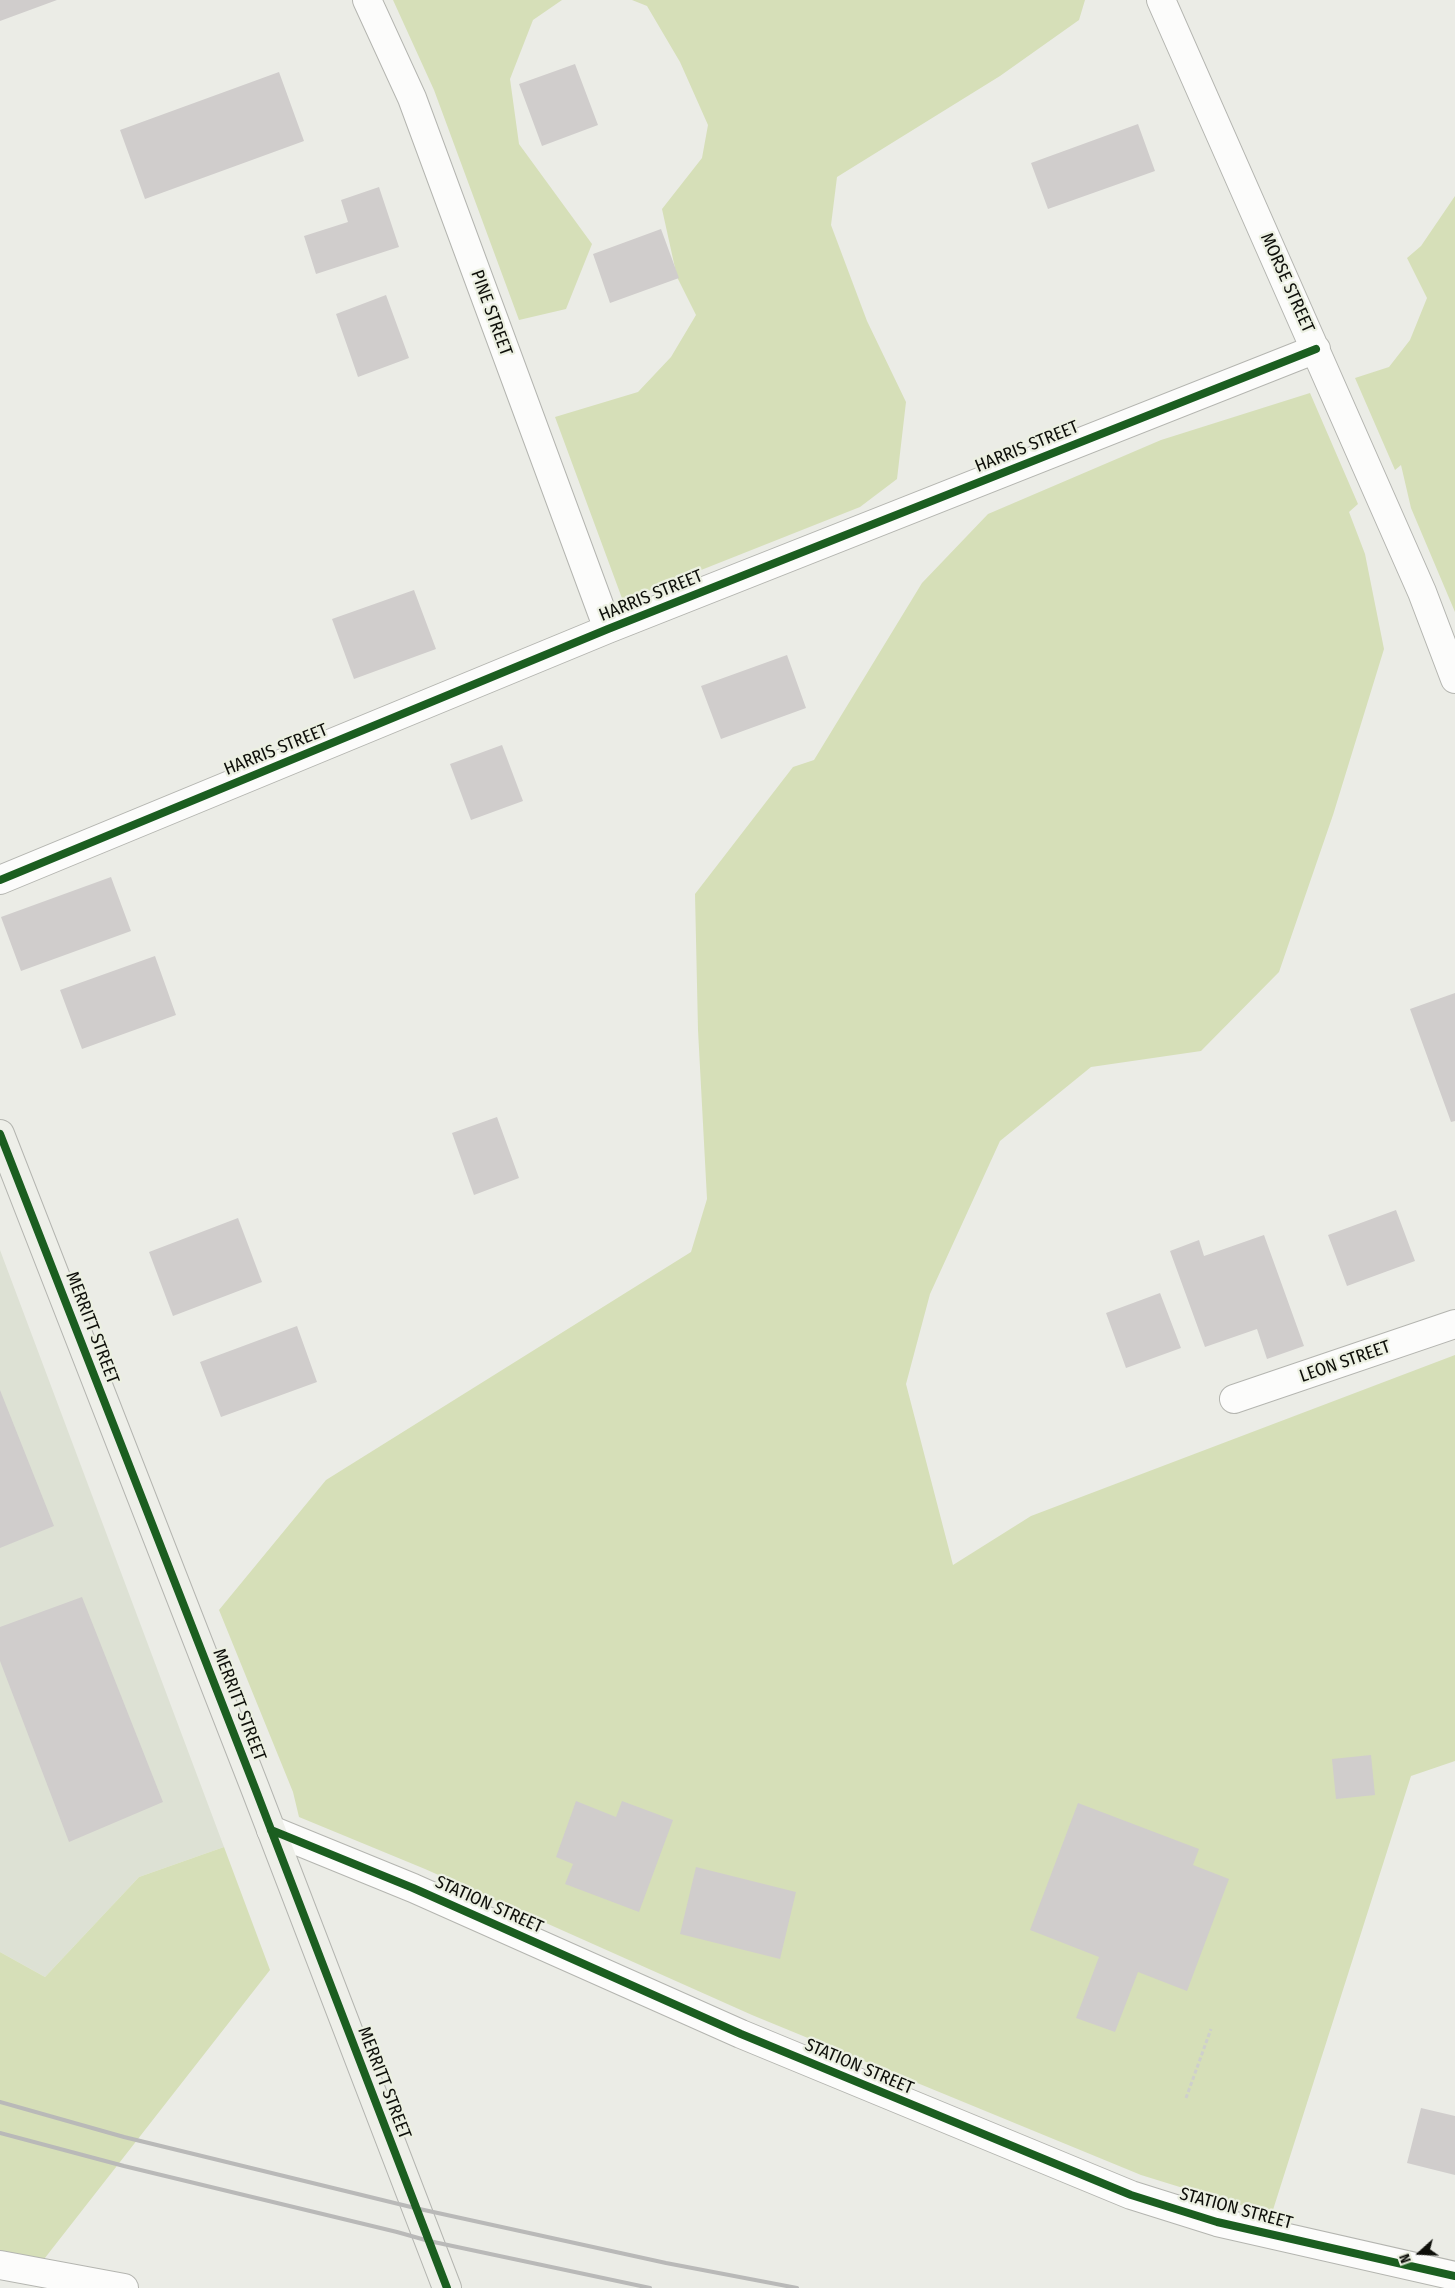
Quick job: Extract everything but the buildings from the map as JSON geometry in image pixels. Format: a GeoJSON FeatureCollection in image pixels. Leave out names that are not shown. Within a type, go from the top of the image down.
{"type":"FeatureCollection","features":[{"type":"Feature","properties":{"kind":"street","name":"PINE STREET"},"geometry":{"type":"LineString","coordinates":[[367,0],[412,98],[608,629]]}},
{"type":"Feature","properties":{"kind":"street","name":"MORSE STREET"},"geometry":{"type":"LineString","coordinates":[[1160,0],[1422,592],[1455,679]]}},
{"type":"Feature","properties":{"kind":"street","name":"HARRIS STREET"},"geometry":{"type":"LineString","coordinates":[[0,880],[608,629],[1316,349]]}},
{"type":"Feature","properties":{"kind":"street","name":"MERRITT STREET"},"geometry":{"type":"LineString","coordinates":[[0,1134],[447,2288]]}},
{"type":"Feature","properties":{"kind":"street","name":"LEON STREET"},"geometry":{"type":"LineString","coordinates":[[1234,1399],[1455,1324]]}},
{"type":"Feature","properties":{"kind":"street","name":"STATION STREET"},"geometry":{"type":"LineString","coordinates":[[271,1830],[413,1888],[741,2034],[1131,2195],[1217,2222],[1455,2276]]}},
{"type":"Feature","properties":{"kind":"street"},"geometry":{"type":"LineString","coordinates":[[0,2264],[124,2288]]}},
{"type":"Feature","properties":{"kind":"path"},"geometry":{"type":"LineString","coordinates":[[1186,2098],[1211,2029]]}},
{"type":"Feature","properties":{"kind":"shaded area"},"geometry":{"type":"Polygon","coordinates":[[[0,1250],[224,1847],[139,1877],[45,1977],[0,1952],[0,1250]]]}},
{"type":"Feature","properties":{"kind":"green space"},"geometry":{"type":"Polygon","coordinates":[[[393,0],[562,0],[533,20],[510,79],[519,144],[592,244],[566,309],[519,320],[434,90],[393,0]]]}},
{"type":"Feature","properties":{"kind":"green space"},"geometry":{"type":"Polygon","coordinates":[[[632,0],[1085,0],[1079,20],[1000,76],[837,177],[831,225],[867,321],[906,402],[897,479],[860,507],[623,601],[555,417],[638,392],[671,357],[696,315],[677,277],[662,209],[702,158],[708,125],[680,62],[647,6],[632,0]]]}},
{"type":"Feature","properties":{"kind":"green space"},"geometry":{"type":"Polygon","coordinates":[[[1455,196],[1455,612],[1411,508],[1401,465],[1395,470],[1355,378],[1389,367],[1410,340],[1427,298],[1407,258],[1421,246],[1455,196]]]}},
{"type":"Feature","properties":{"kind":"green space"},"geometry":{"type":"Polygon","coordinates":[[[1310,393],[1358,504],[1349,512],[1365,554],[1384,649],[1333,815],[1279,972],[1201,1051],[1091,1067],[1000,1141],[930,1294],[906,1384],[953,1565],[1031,1516],[1455,1355],[1455,1761],[1411,1776],[1272,2213],[1225,2201],[1141,2175],[752,2015],[425,1869],[299,1817],[293,1792],[219,1610],[326,1480],[691,1252],[707,1199],[698,1030],[695,894],[793,767],[814,760],[922,583],[988,514],[1161,440],[1310,393]]]}},
{"type":"Feature","properties":{"kind":"green space"},"geometry":{"type":"Polygon","coordinates":[[[224,1847],[270,1970],[41,2263],[0,2253],[0,1952],[45,1977],[139,1877],[224,1847]]]}},
{"type":"Feature","properties":{"kind":"railway"},"geometry":{"type":"LineString","coordinates":[[0,2102],[124,2137],[415,2208],[666,2263],[797,2288]]}},
{"type":"Feature","properties":{"kind":"railway"},"geometry":{"type":"LineString","coordinates":[[0,2133],[124,2166],[429,2241],[650,2288]]}},
{"type":"Feature","properties":{"kind":"cycle path"},"geometry":{"type":"LineString","coordinates":[[0,880],[608,629],[1316,349]]}},
{"type":"Feature","properties":{"kind":"cycle path"},"geometry":{"type":"LineString","coordinates":[[0,1134],[255,1788],[447,2288]]}},
{"type":"Feature","properties":{"kind":"cycle path"},"geometry":{"type":"LineString","coordinates":[[271,1830],[413,1888],[741,2034],[1131,2195],[1217,2222],[1455,2276]]}}]}
